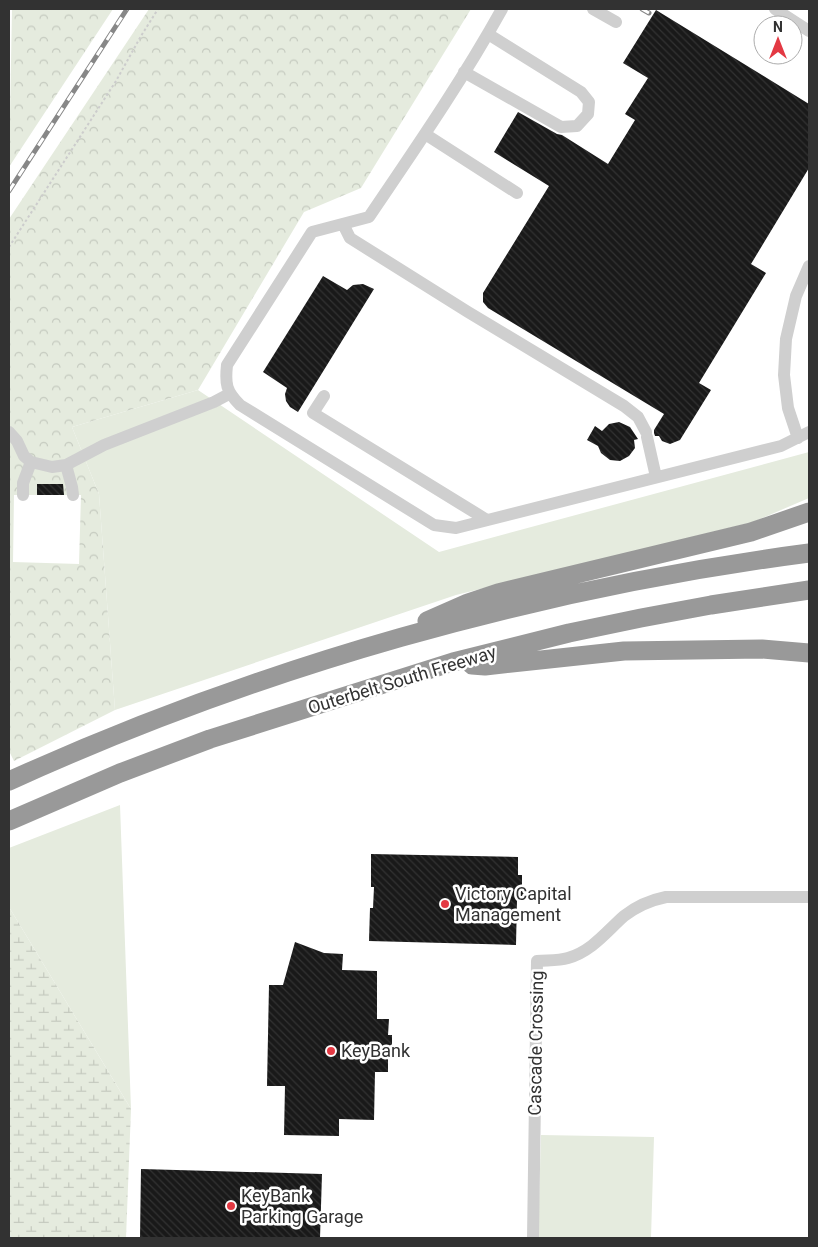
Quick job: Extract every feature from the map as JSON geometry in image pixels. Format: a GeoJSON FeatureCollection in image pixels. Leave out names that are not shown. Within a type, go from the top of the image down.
{"type":"FeatureCollection","features":[{"type":"Feature","properties":{"kind":"highway"},"geometry":{"type":"LineString","coordinates":[[385,642],[448,611],[498,594],[751,532],[809,512]]}},
{"type":"Feature","properties":{"kind":"highway"},"geometry":{"type":"LineString","coordinates":[[9,780],[162,716],[263,680],[385,642],[469,619],[610,587],[690,571],[809,553]]}},
{"type":"Feature","properties":{"kind":"highway","name":"Outerbelt South Freeway"},"geometry":{"type":"LineString","coordinates":[[9,821],[120,773],[210,739],[453,662],[569,633],[641,618],[809,590]]}},
{"type":"Feature","properties":{"kind":"highway"},"geometry":{"type":"LineString","coordinates":[[453,662],[462,665],[485,666],[624,651],[762,649],[809,653]]}},
{"type":"Feature","properties":{"kind":"lane"},"geometry":{"type":"LineString","coordinates":[[502,9],[425,134],[369,217],[312,232],[227,365],[226,380],[229,394],[240,405],[434,525],[456,528],[781,446],[804,435],[788,408],[784,374],[786,339],[796,296],[809,266]]}},
{"type":"Feature","properties":{"kind":"lane"},"geometry":{"type":"LineString","coordinates":[[593,9],[616,22]]}},
{"type":"Feature","properties":{"kind":"lane"},"geometry":{"type":"LineString","coordinates":[[775,9],[809,31]]}},
{"type":"Feature","properties":{"kind":"lane"},"geometry":{"type":"LineString","coordinates":[[464,72],[561,126],[577,126],[588,114],[589,102],[581,92],[488,34]]}},
{"type":"Feature","properties":{"kind":"lane"},"geometry":{"type":"LineString","coordinates":[[425,134],[516,193]]}},
{"type":"Feature","properties":{"kind":"lane"},"geometry":{"type":"LineString","coordinates":[[343,224],[350,238],[624,406],[638,417],[647,434],[656,477]]}},
{"type":"Feature","properties":{"kind":"lane"},"geometry":{"type":"LineString","coordinates":[[9,432],[17,441],[24,456],[31,462],[52,467],[66,465],[104,446],[214,402],[229,394]]}},
{"type":"Feature","properties":{"kind":"lane"},"geometry":{"type":"LineString","coordinates":[[324,396],[313,413],[487,520]]}},
{"type":"Feature","properties":{"kind":"lane"},"geometry":{"type":"LineString","coordinates":[[23,495],[23,482],[31,462]]}},
{"type":"Feature","properties":{"kind":"lane"},"geometry":{"type":"LineString","coordinates":[[66,465],[73,495]]}},
{"type":"Feature","properties":{"kind":"lane","name":"Cascade Crossing"},"geometry":{"type":"LineString","coordinates":[[533,1238],[537,961],[568,958],[583,952],[596,944],[624,916],[653,900],[666,897],[809,897]]}},
{"type":"Feature","properties":{"kind":"path"},"geometry":{"type":"LineString","coordinates":[[9,248],[116,81],[158,9]]}},
{"type":"Feature","properties":{"kind":"green space"},"geometry":{"type":"Polygon","coordinates":[[[12,9],[113,9],[9,167],[12,9]]]}},
{"type":"Feature","properties":{"kind":"green space"},"geometry":{"type":"Polygon","coordinates":[[[149,9],[471,9],[361,188],[304,212],[198,390],[72,427],[99,494],[115,710],[14,761],[9,751],[9,219],[149,9]],[[37,484],[37,495],[14,495],[13,562],[79,564],[81,495],[63,495],[63,484],[37,484]]]}},
{"type":"Feature","properties":{"kind":"green space"},"geometry":{"type":"Polygon","coordinates":[[[198,390],[439,552],[809,452],[809,498],[753,522],[456,595],[115,710],[99,494],[72,427],[198,390]]]}},
{"type":"Feature","properties":{"kind":"green space"},"geometry":{"type":"Polygon","coordinates":[[[120,805],[131,1109],[9,907],[9,848],[120,805]]]}},
{"type":"Feature","properties":{"kind":"green space"},"geometry":{"type":"Polygon","coordinates":[[[9,907],[131,1109],[126,1238],[9,1238],[9,907]]]}},
{"type":"Feature","properties":{"kind":"green space"},"geometry":{"type":"Polygon","coordinates":[[[541,1135],[654,1137],[651,1238],[538,1238],[541,1135]]]}},
{"type":"Feature","properties":{"kind":"building"},"geometry":{"type":"Polygon","coordinates":[[[656,10],[809,104],[809,168],[751,264],[766,273],[699,383],[711,390],[680,440],[670,444],[662,441],[654,433],[664,414],[488,308],[483,302],[483,293],[549,186],[494,152],[518,112],[562,135],[608,164],[635,120],[625,114],[648,78],[623,63],[656,10]]]}},
{"type":"Feature","properties":{"kind":"building"},"geometry":{"type":"Polygon","coordinates":[[[323,276],[347,290],[353,285],[363,284],[374,289],[298,412],[290,407],[286,401],[285,394],[287,388],[263,372],[323,276]]]}},
{"type":"Feature","properties":{"kind":"building"},"geometry":{"type":"Polygon","coordinates":[[[619,422],[630,427],[638,439],[634,440],[635,448],[629,456],[620,461],[610,460],[601,453],[598,446],[587,440],[595,426],[602,431],[609,424],[619,422]]]}},
{"type":"Feature","properties":{"kind":"building"},"geometry":{"type":"Polygon","coordinates":[[[37,484],[63,484],[64,495],[37,495],[37,484]]]}},
{"type":"Feature","properties":{"kind":"building"},"geometry":{"type":"Polygon","coordinates":[[[371,854],[518,857],[518,875],[522,875],[522,889],[531,889],[530,900],[517,900],[516,945],[369,941],[370,908],[373,908],[374,887],[371,887],[371,854]]]}},
{"type":"Feature","properties":{"kind":"building"},"geometry":{"type":"Polygon","coordinates":[[[295,942],[324,953],[343,954],[342,970],[377,971],[377,1019],[389,1019],[388,1035],[392,1035],[392,1056],[388,1056],[388,1072],[375,1072],[374,1120],[339,1119],[339,1136],[284,1135],[285,1086],[267,1086],[269,985],[283,985],[295,942]]]}},
{"type":"Feature","properties":{"kind":"building","name":"KeyBank Parking Garage"},"geometry":{"type":"Polygon","coordinates":[[[141,1169],[322,1174],[320,1238],[140,1238],[141,1169]]]}},
{"type":"Feature","properties":{"kind":"railway"},"geometry":{"type":"LineString","coordinates":[[9,191],[127,9]]}},
{"type":"Feature","properties":{"kind":"railway"},"geometry":{"type":"LineString","coordinates":[[642,9],[649,13]]}},
{"type":"Feature","properties":{"kind":"place","name":"Victory Capital Management"},"geometry":{"type":"Point","coordinates":[445,904]}},
{"type":"Feature","properties":{"kind":"place","name":"KeyBank"},"geometry":{"type":"Point","coordinates":[331,1051]}},
{"type":"Feature","properties":{"kind":"place","name":"KeyBank Parking Garage"},"geometry":{"type":"Point","coordinates":[231,1206]}}]}
